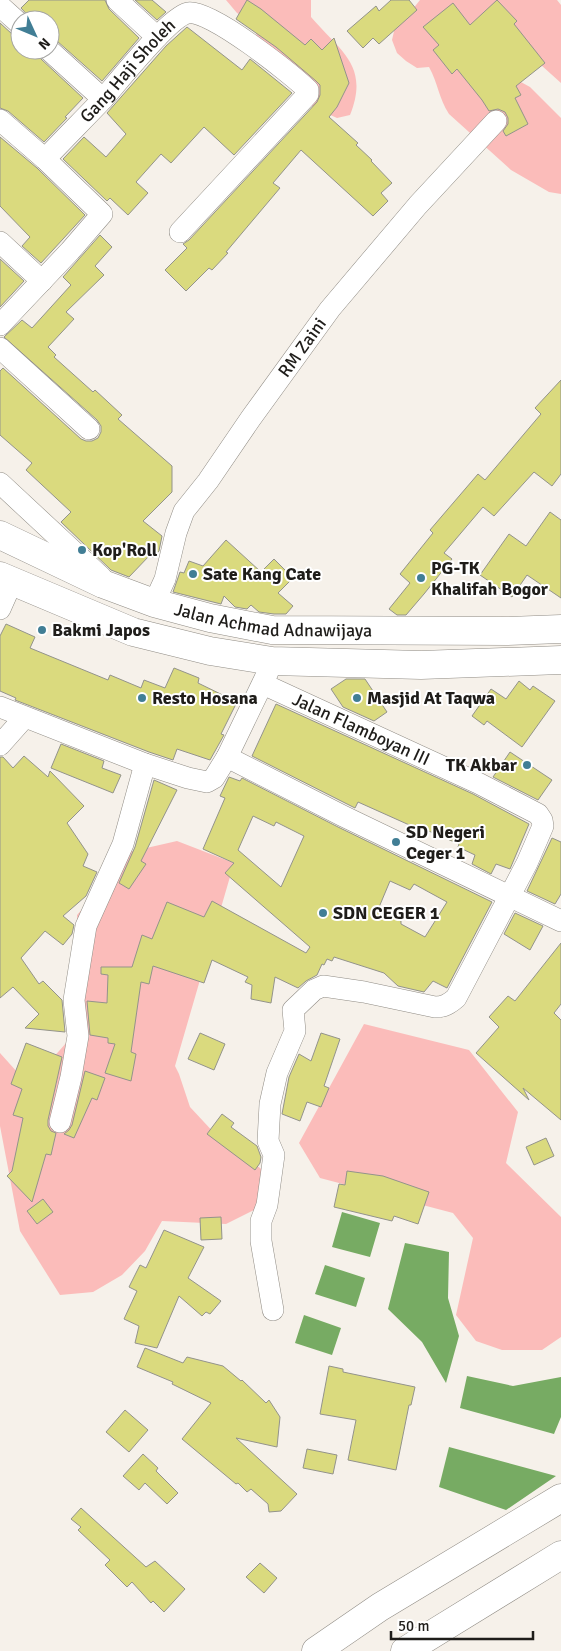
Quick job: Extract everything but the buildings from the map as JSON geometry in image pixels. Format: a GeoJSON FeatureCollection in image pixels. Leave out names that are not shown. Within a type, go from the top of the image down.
{"type":"FeatureCollection","features":[{"type":"Feature","properties":{"kind":"main road","name":"Jalan Achmad Adnawijaya"},"geometry":{"type":"LineString","coordinates":[[0,536],[103,584],[154,603],[210,618],[272,630],[506,631],[561,628]]}},
{"type":"Feature","properties":{"kind":"main road","name":"Jalan Achmad Adnawijaya"},"geometry":{"type":"LineString","coordinates":[[6,579],[133,632],[210,651],[267,673],[561,660]]}},
{"type":"Feature","properties":{"kind":"main road"},"geometry":{"type":"LineString","coordinates":[[316,1651],[380,1607],[561,1498]]}},
{"type":"Feature","properties":{"kind":"main road"},"geometry":{"type":"LineString","coordinates":[[407,1650],[561,1555]]}},
{"type":"Feature","properties":{"kind":"street"},"geometry":{"type":"LineString","coordinates":[[117,0],[157,37]]}},
{"type":"Feature","properties":{"kind":"street"},"geometry":{"type":"LineString","coordinates":[[0,6],[10,15]]}},
{"type":"Feature","properties":{"kind":"street","name":"Gang Haji Sholeh"},"geometry":{"type":"LineString","coordinates":[[44,159],[103,99],[157,37],[179,18],[188,13],[198,14],[242,39],[294,77],[308,90],[308,94],[180,232]]}},
{"type":"Feature","properties":{"kind":"street"},"geometry":{"type":"LineString","coordinates":[[60,60],[103,99]]}},
{"type":"Feature","properties":{"kind":"street"},"geometry":{"type":"LineString","coordinates":[[0,120],[102,214],[0,325]]}},
{"type":"Feature","properties":{"kind":"street","name":"RM Zaini"},"geometry":{"type":"LineString","coordinates":[[154,603],[164,579],[184,511],[208,481],[330,309],[418,205],[496,121]]}},
{"type":"Feature","properties":{"kind":"street"},"geometry":{"type":"LineString","coordinates":[[0,242],[42,281]]}},
{"type":"Feature","properties":{"kind":"street"},"geometry":{"type":"LineString","coordinates":[[0,348],[89,429]]}},
{"type":"Feature","properties":{"kind":"street"},"geometry":{"type":"LineString","coordinates":[[0,483],[101,577],[103,584]]}},
{"type":"Feature","properties":{"kind":"street"},"geometry":{"type":"LineString","coordinates":[[0,609],[6,579]]}},
{"type":"Feature","properties":{"kind":"street"},"geometry":{"type":"LineString","coordinates":[[0,707],[145,764],[207,782],[214,778],[227,757],[267,673]]}},
{"type":"Feature","properties":{"kind":"street","name":"Jalan Flamboyan III"},"geometry":{"type":"LineString","coordinates":[[267,673],[407,749],[478,782],[538,814],[543,826],[541,833],[511,896]]}},
{"type":"Feature","properties":{"kind":"street"},"geometry":{"type":"LineString","coordinates":[[0,745],[24,718]]}},
{"type":"Feature","properties":{"kind":"street"},"geometry":{"type":"LineString","coordinates":[[227,757],[343,816],[561,921]]}},
{"type":"Feature","properties":{"kind":"street"},"geometry":{"type":"LineString","coordinates":[[60,1122],[71,1077],[78,1036],[74,1000],[86,926],[123,844],[145,764]]}},
{"type":"Feature","properties":{"kind":"street"},"geometry":{"type":"LineString","coordinates":[[274,1310],[261,1241],[261,1221],[267,1205],[274,1155],[268,1141],[270,1104],[277,1074],[295,1031],[293,1010],[314,990],[323,986],[364,992],[435,1007],[447,1006],[456,998],[511,896]]}},
{"type":"Feature","properties":{"kind":"shaded area"},"geometry":{"type":"Polygon","coordinates":[[[226,0],[311,0],[311,17],[349,60],[354,71],[356,83],[355,98],[350,115],[337,118],[303,101],[293,91],[258,41],[255,29],[248,19],[237,13],[226,0]]]}},
{"type":"Feature","properties":{"kind":"shaded area"},"geometry":{"type":"Polygon","coordinates":[[[420,0],[557,0],[561,5],[561,83],[531,56],[519,81],[530,87],[561,118],[561,194],[549,192],[511,170],[449,114],[429,67],[417,68],[397,53],[392,40],[395,27],[420,0]]]}},
{"type":"Feature","properties":{"kind":"shaded area"},"geometry":{"type":"Polygon","coordinates":[[[177,841],[234,863],[175,1066],[190,1107],[217,1136],[276,1180],[256,1209],[226,1224],[162,1221],[145,1251],[122,1275],[93,1292],[60,1295],[20,1231],[0,1126],[0,1053],[18,1073],[51,1060],[75,1033],[80,983],[77,915],[101,888],[107,857],[177,841]]]}},
{"type":"Feature","properties":{"kind":"shaded area"},"geometry":{"type":"Polygon","coordinates":[[[364,1024],[469,1050],[518,1112],[506,1163],[561,1217],[561,1337],[542,1350],[502,1350],[476,1341],[456,1315],[473,1238],[453,1213],[320,1178],[299,1143],[364,1024]]]}},
{"type":"Feature","properties":{"kind":"shaded area"},"geometry":{"type":"Polygon","coordinates":[[[342,1212],[380,1223],[370,1257],[332,1247],[342,1212]]]}},
{"type":"Feature","properties":{"kind":"shaded area"},"geometry":{"type":"Polygon","coordinates":[[[405,1243],[449,1252],[448,1298],[459,1336],[446,1383],[422,1342],[388,1309],[405,1243]]]}},
{"type":"Feature","properties":{"kind":"shaded area"},"geometry":{"type":"Polygon","coordinates":[[[325,1265],[365,1278],[356,1307],[315,1294],[325,1265]]]}},
{"type":"Feature","properties":{"kind":"shaded area"},"geometry":{"type":"Polygon","coordinates":[[[304,1315],[341,1328],[332,1355],[295,1343],[304,1315]]]}},
{"type":"Feature","properties":{"kind":"shaded area"},"geometry":{"type":"Polygon","coordinates":[[[467,1376],[513,1386],[561,1377],[561,1417],[554,1434],[460,1408],[467,1376]]]}},
{"type":"Feature","properties":{"kind":"shaded area"},"geometry":{"type":"Polygon","coordinates":[[[449,1447],[556,1476],[506,1510],[439,1487],[449,1447]]]}},
{"type":"Feature","properties":{"kind":"place","name":"Kop'Roll"},"geometry":{"type":"Point","coordinates":[82,550]}},
{"type":"Feature","properties":{"kind":"place","name":"Sate Kang Cate"},"geometry":{"type":"Point","coordinates":[193,574]}},
{"type":"Feature","properties":{"kind":"place","name":"PG-TK Khalifah Bogor"},"geometry":{"type":"Point","coordinates":[421,578]}},
{"type":"Feature","properties":{"kind":"place","name":"Bakmi Japos"},"geometry":{"type":"Point","coordinates":[42,630]}},
{"type":"Feature","properties":{"kind":"place","name":"Resto Hosana"},"geometry":{"type":"Point","coordinates":[142,698]}},
{"type":"Feature","properties":{"kind":"place","name":"Masjid At Taqwa"},"geometry":{"type":"Point","coordinates":[357,698]}},
{"type":"Feature","properties":{"kind":"place","name":"TK Akbar"},"geometry":{"type":"Point","coordinates":[527,765]}},
{"type":"Feature","properties":{"kind":"place","name":"SD Negeri Ceger 1"},"geometry":{"type":"Point","coordinates":[396,842]}},
{"type":"Feature","properties":{"kind":"place","name":"SDN CEGER 1"},"geometry":{"type":"Point","coordinates":[323,913]}}]}
